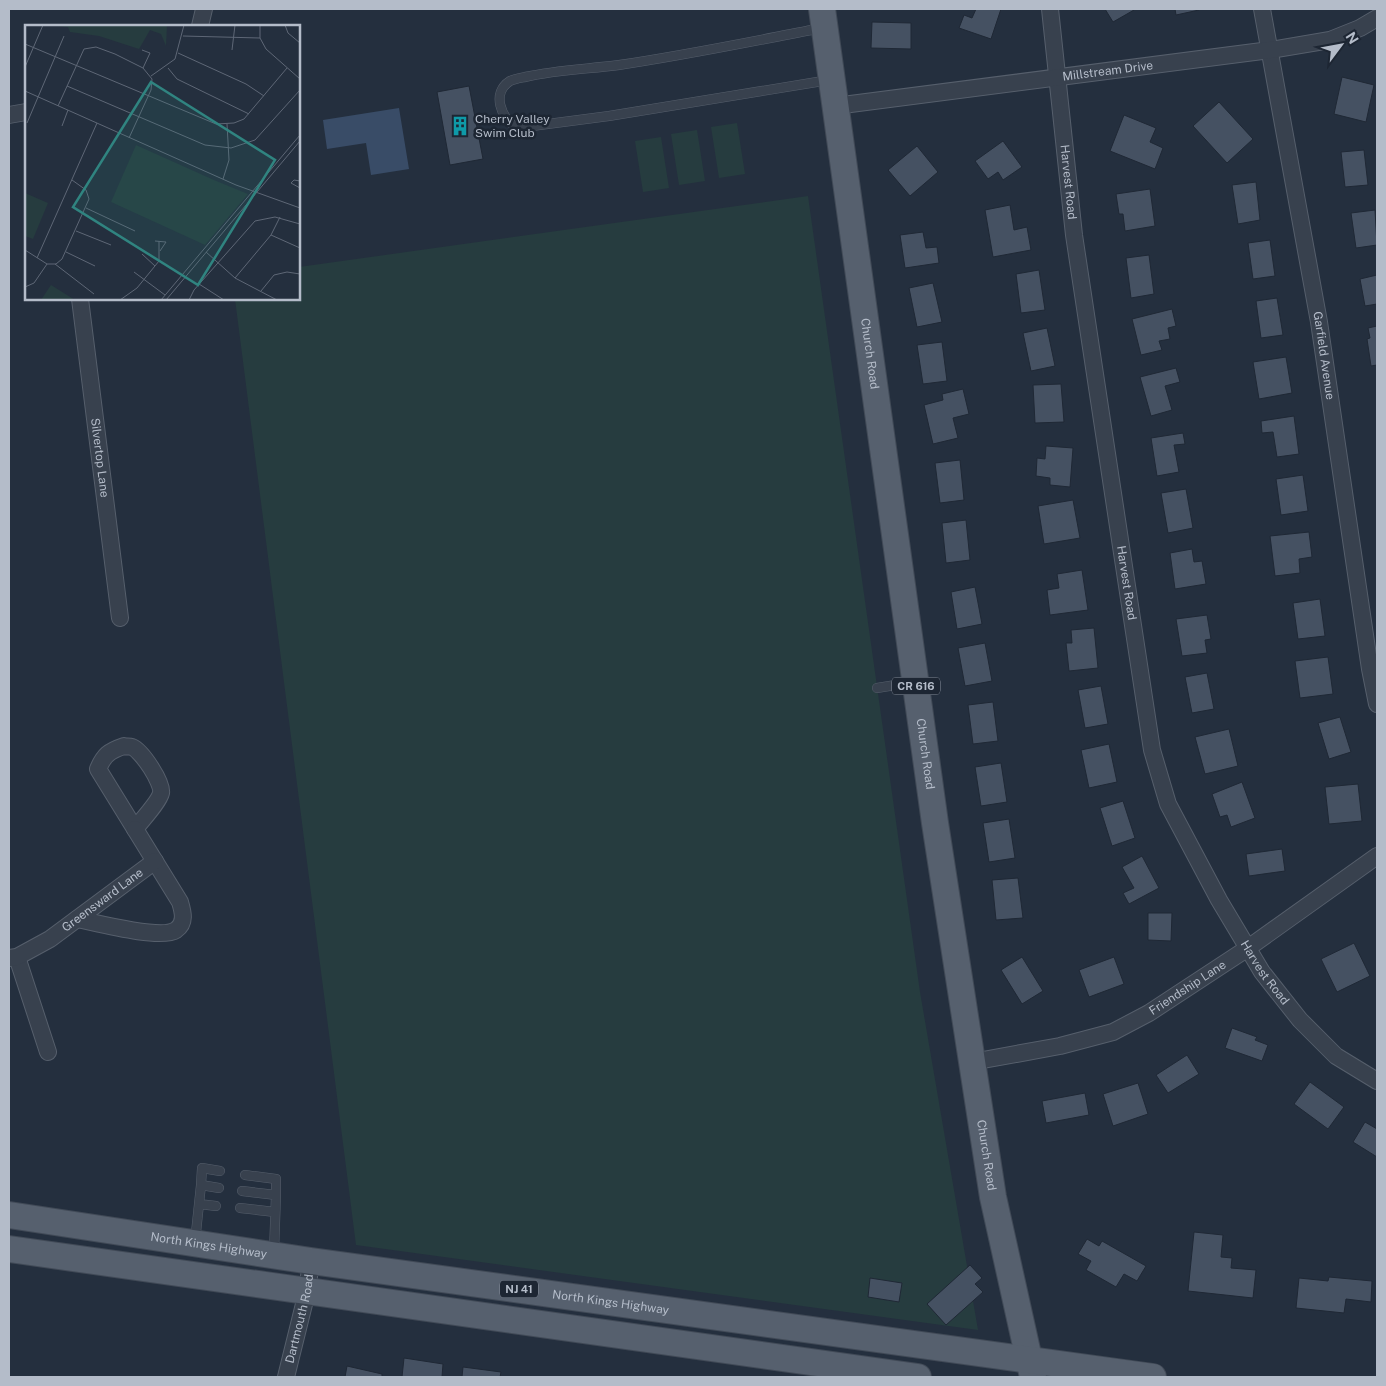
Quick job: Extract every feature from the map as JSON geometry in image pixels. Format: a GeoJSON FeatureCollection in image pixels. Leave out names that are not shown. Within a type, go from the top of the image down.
{"type":"FeatureCollection","features":[{"type":"Feature","properties":{"kind":"main road","name":"Church Road"},"geometry":{"type":"LineString","coordinates":[[823,18],[916,682],[972,1062],[993,1197],[1031,1368]]}},
{"type":"Feature","properties":{"kind":"main road","name":"North Kings Highway"},"geometry":{"type":"LineString","coordinates":[[9,1215],[1031,1368],[1154,1377]]}},
{"type":"Feature","properties":{"kind":"main road"},"geometry":{"type":"LineString","coordinates":[[9,1249],[918,1377]]}},
{"type":"Feature","properties":{"kind":"street"},"geometry":{"type":"LineString","coordinates":[[200,25],[204,9]]}},
{"type":"Feature","properties":{"kind":"street","name":"Harvest Road"},"geometry":{"type":"LineString","coordinates":[[1050,9],[1074,235],[1152,750],[1168,804],[1219,900],[1262,972],[1300,1020],[1336,1056],[1377,1082]]}},
{"type":"Feature","properties":{"kind":"street","name":"Garfield Avenue"},"geometry":{"type":"LineString","coordinates":[[1262,9],[1319,322],[1377,704]]}},
{"type":"Feature","properties":{"kind":"street","name":"Millstream Drive"},"geometry":{"type":"LineString","coordinates":[[835,106],[1270,50],[1330,40],[1360,28],[1377,18]]}},
{"type":"Feature","properties":{"kind":"street"},"geometry":{"type":"LineString","coordinates":[[9,115],[25,112]]}},
{"type":"Feature","properties":{"kind":"street","name":"Silvertop Lane"},"geometry":{"type":"LineString","coordinates":[[80,300],[120,618]]}},
{"type":"Feature","properties":{"kind":"street","name":"Greensward Lane"},"geometry":{"type":"LineString","coordinates":[[48,1052],[13,958],[50,939],[155,861],[135,829],[98,769],[103,757],[115,749],[124,746],[132,747],[140,753],[161,788],[161,795],[135,829]]}},
{"type":"Feature","properties":{"kind":"street","name":"Friendship Lane"},"geometry":{"type":"LineString","coordinates":[[972,1062],[1060,1046],[1113,1032],[1149,1013],[1248,948],[1377,856]]}},
{"type":"Feature","properties":{"kind":"street"},"geometry":{"type":"LineString","coordinates":[[77,919],[143,932],[167,933],[176,930],[182,923],[184,914],[180,902],[155,861]]}},
{"type":"Feature","properties":{"kind":"street","name":"Dartmouth Road"},"geometry":{"type":"LineString","coordinates":[[286,1377],[306,1292],[311,1261]]}},
{"type":"Feature","properties":{"kind":"lane"},"geometry":{"type":"LineString","coordinates":[[823,18],[681,55],[534,75],[511,80],[499,96],[500,104],[510,123],[517,128],[609,116],[831,79]]}},
{"type":"Feature","properties":{"kind":"lane"},"geometry":{"type":"LineString","coordinates":[[877,688],[916,682]]}},
{"type":"Feature","properties":{"kind":"lane"},"geometry":{"type":"LineString","coordinates":[[195,1243],[202,1168],[220,1171]]}},
{"type":"Feature","properties":{"kind":"lane"},"geometry":{"type":"LineString","coordinates":[[245,1175],[276,1179],[274,1255]]}},
{"type":"Feature","properties":{"kind":"lane"},"geometry":{"type":"LineString","coordinates":[[201,1185],[219,1188]]}},
{"type":"Feature","properties":{"kind":"lane"},"geometry":{"type":"LineString","coordinates":[[242,1191],[276,1195]]}},
{"type":"Feature","properties":{"kind":"lane"},"geometry":{"type":"LineString","coordinates":[[199,1204],[216,1206]]}},
{"type":"Feature","properties":{"kind":"lane"},"geometry":{"type":"LineString","coordinates":[[240,1208],[275,1212]]}},
{"type":"Feature","properties":{"kind":"green space"},"geometry":{"type":"Polygon","coordinates":[[[737,123],[745,174],[719,178],[711,127],[737,123]]]}},
{"type":"Feature","properties":{"kind":"green space"},"geometry":{"type":"Polygon","coordinates":[[[697,130],[705,181],[679,185],[671,134],[697,130]]]}},
{"type":"Feature","properties":{"kind":"green space"},"geometry":{"type":"Polygon","coordinates":[[[661,137],[669,188],[643,192],[635,141],[661,137]]]}},
{"type":"Feature","properties":{"kind":"green space"},"geometry":{"type":"Polygon","coordinates":[[[808,196],[920,992],[978,1330],[356,1245],[235,300],[300,300],[300,267],[808,196]]]}},
{"type":"Feature","properties":{"kind":"water"},"geometry":{"type":"Polygon","coordinates":[[[399,108],[409,169],[371,175],[366,143],[327,149],[323,120],[399,108]]]}},
{"type":"Feature","properties":{"kind":"building"},"geometry":{"type":"Polygon","coordinates":[[[976,9],[1001,9],[991,39],[959,28],[964,15],[972,18],[976,9]]]}},
{"type":"Feature","properties":{"kind":"building"},"geometry":{"type":"Polygon","coordinates":[[[1105,9],[1133,9],[1134,10],[1113,22],[1105,9]]]}},
{"type":"Feature","properties":{"kind":"building"},"geometry":{"type":"Polygon","coordinates":[[[1175,9],[1199,9],[1199,10],[1176,15],[1175,9]]]}},
{"type":"Feature","properties":{"kind":"building"},"geometry":{"type":"Polygon","coordinates":[[[872,22],[911,23],[911,49],[871,48],[872,22]]]}},
{"type":"Feature","properties":{"kind":"building"},"geometry":{"type":"Polygon","coordinates":[[[1342,77],[1374,85],[1366,122],[1334,114],[1342,77]]]}},
{"type":"Feature","properties":{"kind":"building","name":"Cherry Valley Swim Club"},"geometry":{"type":"Polygon","coordinates":[[[469,86],[483,159],[450,165],[437,92],[469,86]]]}},
{"type":"Feature","properties":{"kind":"building"},"geometry":{"type":"Polygon","coordinates":[[[1219,102],[1253,139],[1227,163],[1193,126],[1219,102]]]}},
{"type":"Feature","properties":{"kind":"building"},"geometry":{"type":"Polygon","coordinates":[[[1124,115],[1156,128],[1150,142],[1163,148],[1155,169],[1110,151],[1124,115]]]}},
{"type":"Feature","properties":{"kind":"building"},"geometry":{"type":"Polygon","coordinates":[[[1003,141],[1022,167],[1003,180],[998,172],[988,179],[975,161],[1003,141]]]}},
{"type":"Feature","properties":{"kind":"building"},"geometry":{"type":"Polygon","coordinates":[[[917,146],[938,172],[910,196],[888,170],[917,146]]]}},
{"type":"Feature","properties":{"kind":"building"},"geometry":{"type":"Polygon","coordinates":[[[1364,150],[1368,185],[1345,187],[1341,152],[1364,150]]]}},
{"type":"Feature","properties":{"kind":"building"},"geometry":{"type":"Polygon","coordinates":[[[1256,182],[1260,220],[1238,224],[1232,185],[1256,182]]]}},
{"type":"Feature","properties":{"kind":"building"},"geometry":{"type":"Polygon","coordinates":[[[1150,189],[1155,226],[1125,231],[1123,214],[1119,214],[1116,194],[1150,189]]]}},
{"type":"Feature","properties":{"kind":"building"},"geometry":{"type":"Polygon","coordinates":[[[1010,205],[1014,230],[1027,227],[1031,250],[993,257],[985,210],[1010,205]]]}},
{"type":"Feature","properties":{"kind":"building"},"geometry":{"type":"Polygon","coordinates":[[[1375,210],[1377,245],[1356,248],[1351,213],[1375,210]]]}},
{"type":"Feature","properties":{"kind":"building"},"geometry":{"type":"Polygon","coordinates":[[[923,232],[926,248],[937,247],[939,263],[905,268],[900,235],[923,232]]]}},
{"type":"Feature","properties":{"kind":"building"},"geometry":{"type":"Polygon","coordinates":[[[1270,240],[1275,276],[1253,279],[1248,243],[1270,240]]]}},
{"type":"Feature","properties":{"kind":"building"},"geometry":{"type":"Polygon","coordinates":[[[1149,255],[1154,294],[1131,298],[1126,258],[1149,255]]]}},
{"type":"Feature","properties":{"kind":"building"},"geometry":{"type":"Polygon","coordinates":[[[1039,270],[1045,310],[1021,313],[1016,274],[1039,270]]]}},
{"type":"Feature","properties":{"kind":"building"},"geometry":{"type":"Polygon","coordinates":[[[1377,275],[1377,304],[1365,306],[1360,279],[1377,275]]]}},
{"type":"Feature","properties":{"kind":"building"},"geometry":{"type":"Polygon","coordinates":[[[933,283],[942,322],[917,327],[909,288],[933,283]]]}},
{"type":"Feature","properties":{"kind":"building"},"geometry":{"type":"Polygon","coordinates":[[[1277,298],[1283,335],[1261,338],[1256,301],[1277,298]]]}},
{"type":"Feature","properties":{"kind":"building"},"geometry":{"type":"Polygon","coordinates":[[[1172,309],[1176,326],[1168,328],[1170,339],[1159,341],[1162,350],[1141,355],[1132,319],[1172,309]]]}},
{"type":"Feature","properties":{"kind":"building"},"geometry":{"type":"Polygon","coordinates":[[[1377,326],[1377,365],[1371,366],[1367,339],[1370,338],[1368,328],[1377,326]]]}},
{"type":"Feature","properties":{"kind":"building"},"geometry":{"type":"Polygon","coordinates":[[[1047,328],[1055,366],[1031,371],[1023,333],[1047,328]]]}},
{"type":"Feature","properties":{"kind":"building"},"geometry":{"type":"Polygon","coordinates":[[[942,342],[947,381],[923,384],[917,345],[942,342]]]}},
{"type":"Feature","properties":{"kind":"building"},"geometry":{"type":"Polygon","coordinates":[[[1286,357],[1292,393],[1259,399],[1253,362],[1286,357]]]}},
{"type":"Feature","properties":{"kind":"building"},"geometry":{"type":"Polygon","coordinates":[[[1176,368],[1180,382],[1165,386],[1172,410],[1151,416],[1140,377],[1176,368]]]}},
{"type":"Feature","properties":{"kind":"building"},"geometry":{"type":"Polygon","coordinates":[[[1061,384],[1064,422],[1035,423],[1033,385],[1061,384]]]}},
{"type":"Feature","properties":{"kind":"building"},"geometry":{"type":"Polygon","coordinates":[[[963,389],[969,414],[953,418],[958,438],[933,444],[924,405],[943,400],[942,394],[963,389]]]}},
{"type":"Feature","properties":{"kind":"building"},"geometry":{"type":"Polygon","coordinates":[[[1294,416],[1299,454],[1277,457],[1273,432],[1262,433],[1261,421],[1294,416]]]}},
{"type":"Feature","properties":{"kind":"building"},"geometry":{"type":"Polygon","coordinates":[[[1183,433],[1185,444],[1174,445],[1179,472],[1157,476],[1151,438],[1183,433]]]}},
{"type":"Feature","properties":{"kind":"building"},"geometry":{"type":"Polygon","coordinates":[[[1046,446],[1073,448],[1070,487],[1050,485],[1050,478],[1036,476],[1037,458],[1045,459],[1046,446]]]}},
{"type":"Feature","properties":{"kind":"building"},"geometry":{"type":"Polygon","coordinates":[[[960,460],[964,500],[940,503],[935,463],[960,460]]]}},
{"type":"Feature","properties":{"kind":"building"},"geometry":{"type":"Polygon","coordinates":[[[1303,475],[1308,511],[1281,515],[1276,479],[1303,475]]]}},
{"type":"Feature","properties":{"kind":"building"},"geometry":{"type":"Polygon","coordinates":[[[1186,489],[1193,528],[1168,533],[1161,493],[1186,489]]]}},
{"type":"Feature","properties":{"kind":"building"},"geometry":{"type":"Polygon","coordinates":[[[1073,500],[1080,538],[1044,544],[1038,506],[1073,500]]]}},
{"type":"Feature","properties":{"kind":"building"},"geometry":{"type":"Polygon","coordinates":[[[966,520],[970,560],[946,563],[942,523],[966,520]]]}},
{"type":"Feature","properties":{"kind":"building"},"geometry":{"type":"Polygon","coordinates":[[[1309,532],[1312,557],[1299,559],[1300,573],[1275,576],[1270,536],[1309,532]]]}},
{"type":"Feature","properties":{"kind":"building"},"geometry":{"type":"Polygon","coordinates":[[[1192,549],[1194,562],[1202,561],[1206,584],[1175,589],[1170,553],[1192,549]]]}},
{"type":"Feature","properties":{"kind":"building"},"geometry":{"type":"Polygon","coordinates":[[[1082,570],[1088,610],[1050,615],[1047,590],[1059,588],[1057,574],[1082,570]]]}},
{"type":"Feature","properties":{"kind":"building"},"geometry":{"type":"Polygon","coordinates":[[[975,587],[982,624],[957,629],[951,592],[975,587]]]}},
{"type":"Feature","properties":{"kind":"building"},"geometry":{"type":"Polygon","coordinates":[[[1320,599],[1325,636],[1298,639],[1293,603],[1320,599]]]}},
{"type":"Feature","properties":{"kind":"building"},"geometry":{"type":"Polygon","coordinates":[[[1207,615],[1211,639],[1205,640],[1207,653],[1182,656],[1176,619],[1207,615]]]}},
{"type":"Feature","properties":{"kind":"building"},"geometry":{"type":"Polygon","coordinates":[[[1094,628],[1098,668],[1069,671],[1066,643],[1072,643],[1071,630],[1094,628]]]}},
{"type":"Feature","properties":{"kind":"building"},"geometry":{"type":"Polygon","coordinates":[[[985,643],[992,681],[965,686],[958,648],[985,643]]]}},
{"type":"Feature","properties":{"kind":"building"},"geometry":{"type":"Polygon","coordinates":[[[1328,657],[1333,694],[1300,698],[1295,661],[1328,657]]]}},
{"type":"Feature","properties":{"kind":"building"},"geometry":{"type":"Polygon","coordinates":[[[1207,673],[1214,709],[1192,713],[1185,677],[1207,673]]]}},
{"type":"Feature","properties":{"kind":"building"},"geometry":{"type":"Polygon","coordinates":[[[1101,686],[1108,724],[1085,728],[1078,690],[1101,686]]]}},
{"type":"Feature","properties":{"kind":"building"},"geometry":{"type":"Polygon","coordinates":[[[993,702],[998,741],[973,744],[968,705],[993,702]]]}},
{"type":"Feature","properties":{"kind":"building"},"geometry":{"type":"Polygon","coordinates":[[[1340,717],[1351,752],[1329,759],[1318,723],[1340,717]]]}},
{"type":"Feature","properties":{"kind":"building"},"geometry":{"type":"Polygon","coordinates":[[[1229,729],[1238,766],[1205,774],[1195,737],[1229,729]]]}},
{"type":"Feature","properties":{"kind":"building"},"geometry":{"type":"Polygon","coordinates":[[[1109,744],[1117,782],[1089,788],[1081,750],[1109,744]]]}},
{"type":"Feature","properties":{"kind":"building"},"geometry":{"type":"Polygon","coordinates":[[[1001,763],[1007,802],[981,806],[975,767],[1001,763]]]}},
{"type":"Feature","properties":{"kind":"building"},"geometry":{"type":"Polygon","coordinates":[[[1242,782],[1255,818],[1231,827],[1227,815],[1220,817],[1212,794],[1242,782]]]}},
{"type":"Feature","properties":{"kind":"building"},"geometry":{"type":"Polygon","coordinates":[[[1358,784],[1362,821],[1329,824],[1325,787],[1358,784]]]}},
{"type":"Feature","properties":{"kind":"building"},"geometry":{"type":"Polygon","coordinates":[[[1123,801],[1135,838],[1112,846],[1100,808],[1123,801]]]}},
{"type":"Feature","properties":{"kind":"building"},"geometry":{"type":"Polygon","coordinates":[[[1009,819],[1015,858],[989,862],[983,823],[1009,819]]]}},
{"type":"Feature","properties":{"kind":"building"},"geometry":{"type":"Polygon","coordinates":[[[1282,849],[1285,871],[1249,876],[1246,854],[1282,849]]]}},
{"type":"Feature","properties":{"kind":"building"},"geometry":{"type":"Polygon","coordinates":[[[1142,856],[1159,888],[1129,904],[1123,893],[1134,888],[1122,867],[1142,856]]]}},
{"type":"Feature","properties":{"kind":"building"},"geometry":{"type":"Polygon","coordinates":[[[1018,878],[1023,918],[996,920],[992,880],[1018,878]]]}},
{"type":"Feature","properties":{"kind":"building"},"geometry":{"type":"Polygon","coordinates":[[[1148,913],[1172,913],[1171,941],[1148,940],[1148,913]]]}},
{"type":"Feature","properties":{"kind":"building"},"geometry":{"type":"Polygon","coordinates":[[[1354,943],[1370,976],[1337,992],[1321,959],[1354,943]]]}},
{"type":"Feature","properties":{"kind":"building"},"geometry":{"type":"Polygon","coordinates":[[[1022,957],[1043,991],[1022,1004],[1001,970],[1022,957]]]}},
{"type":"Feature","properties":{"kind":"building"},"geometry":{"type":"Polygon","coordinates":[[[1114,957],[1124,984],[1089,997],[1079,970],[1114,957]]]}},
{"type":"Feature","properties":{"kind":"building"},"geometry":{"type":"Polygon","coordinates":[[[1232,1028],[1257,1037],[1255,1040],[1268,1045],[1262,1061],[1225,1048],[1232,1028]]]}},
{"type":"Feature","properties":{"kind":"building"},"geometry":{"type":"Polygon","coordinates":[[[1187,1055],[1199,1074],[1168,1093],[1156,1075],[1187,1055]]]}},
{"type":"Feature","properties":{"kind":"building"},"geometry":{"type":"Polygon","coordinates":[[[1310,1082],[1344,1107],[1328,1129],[1294,1104],[1310,1082]]]}},
{"type":"Feature","properties":{"kind":"building"},"geometry":{"type":"Polygon","coordinates":[[[1138,1083],[1148,1114],[1113,1126],[1103,1094],[1138,1083]]]}},
{"type":"Feature","properties":{"kind":"building"},"geometry":{"type":"Polygon","coordinates":[[[1085,1093],[1089,1115],[1046,1123],[1042,1101],[1085,1093]]]}},
{"type":"Feature","properties":{"kind":"building"},"geometry":{"type":"Polygon","coordinates":[[[1365,1122],[1377,1129],[1377,1157],[1353,1142],[1365,1122]]]}},
{"type":"Feature","properties":{"kind":"building"},"geometry":{"type":"Polygon","coordinates":[[[1194,1232],[1223,1235],[1221,1257],[1232,1258],[1231,1268],[1256,1270],[1253,1298],[1188,1291],[1194,1232]]]}},
{"type":"Feature","properties":{"kind":"building"},"geometry":{"type":"Polygon","coordinates":[[[1087,1239],[1099,1246],[1102,1241],[1146,1266],[1137,1281],[1124,1274],[1116,1287],[1086,1270],[1091,1261],[1078,1254],[1087,1239]]]}},
{"type":"Feature","properties":{"kind":"building"},"geometry":{"type":"Polygon","coordinates":[[[970,1265],[982,1278],[975,1284],[983,1292],[946,1325],[927,1304],[970,1265]]]}},
{"type":"Feature","properties":{"kind":"building"},"geometry":{"type":"Polygon","coordinates":[[[1329,1277],[1372,1281],[1371,1302],[1346,1299],[1344,1313],[1296,1308],[1299,1278],[1328,1281],[1329,1277]]]}},
{"type":"Feature","properties":{"kind":"building"},"geometry":{"type":"Polygon","coordinates":[[[870,1278],[902,1283],[899,1302],[868,1297],[870,1278]]]}},
{"type":"Feature","properties":{"kind":"building"},"geometry":{"type":"Polygon","coordinates":[[[404,1358],[443,1364],[442,1377],[402,1377],[404,1358]]]}},
{"type":"Feature","properties":{"kind":"building"},"geometry":{"type":"Polygon","coordinates":[[[347,1366],[382,1374],[382,1377],[345,1377],[347,1366]]]}},
{"type":"Feature","properties":{"kind":"building"},"geometry":{"type":"Polygon","coordinates":[[[463,1367],[501,1372],[500,1377],[462,1377],[463,1367]]]}},
{"type":"Feature","properties":{"kind":"place","name":"Cherry Valley Swim Club"},"geometry":{"type":"Point","coordinates":[460,126]}}]}
